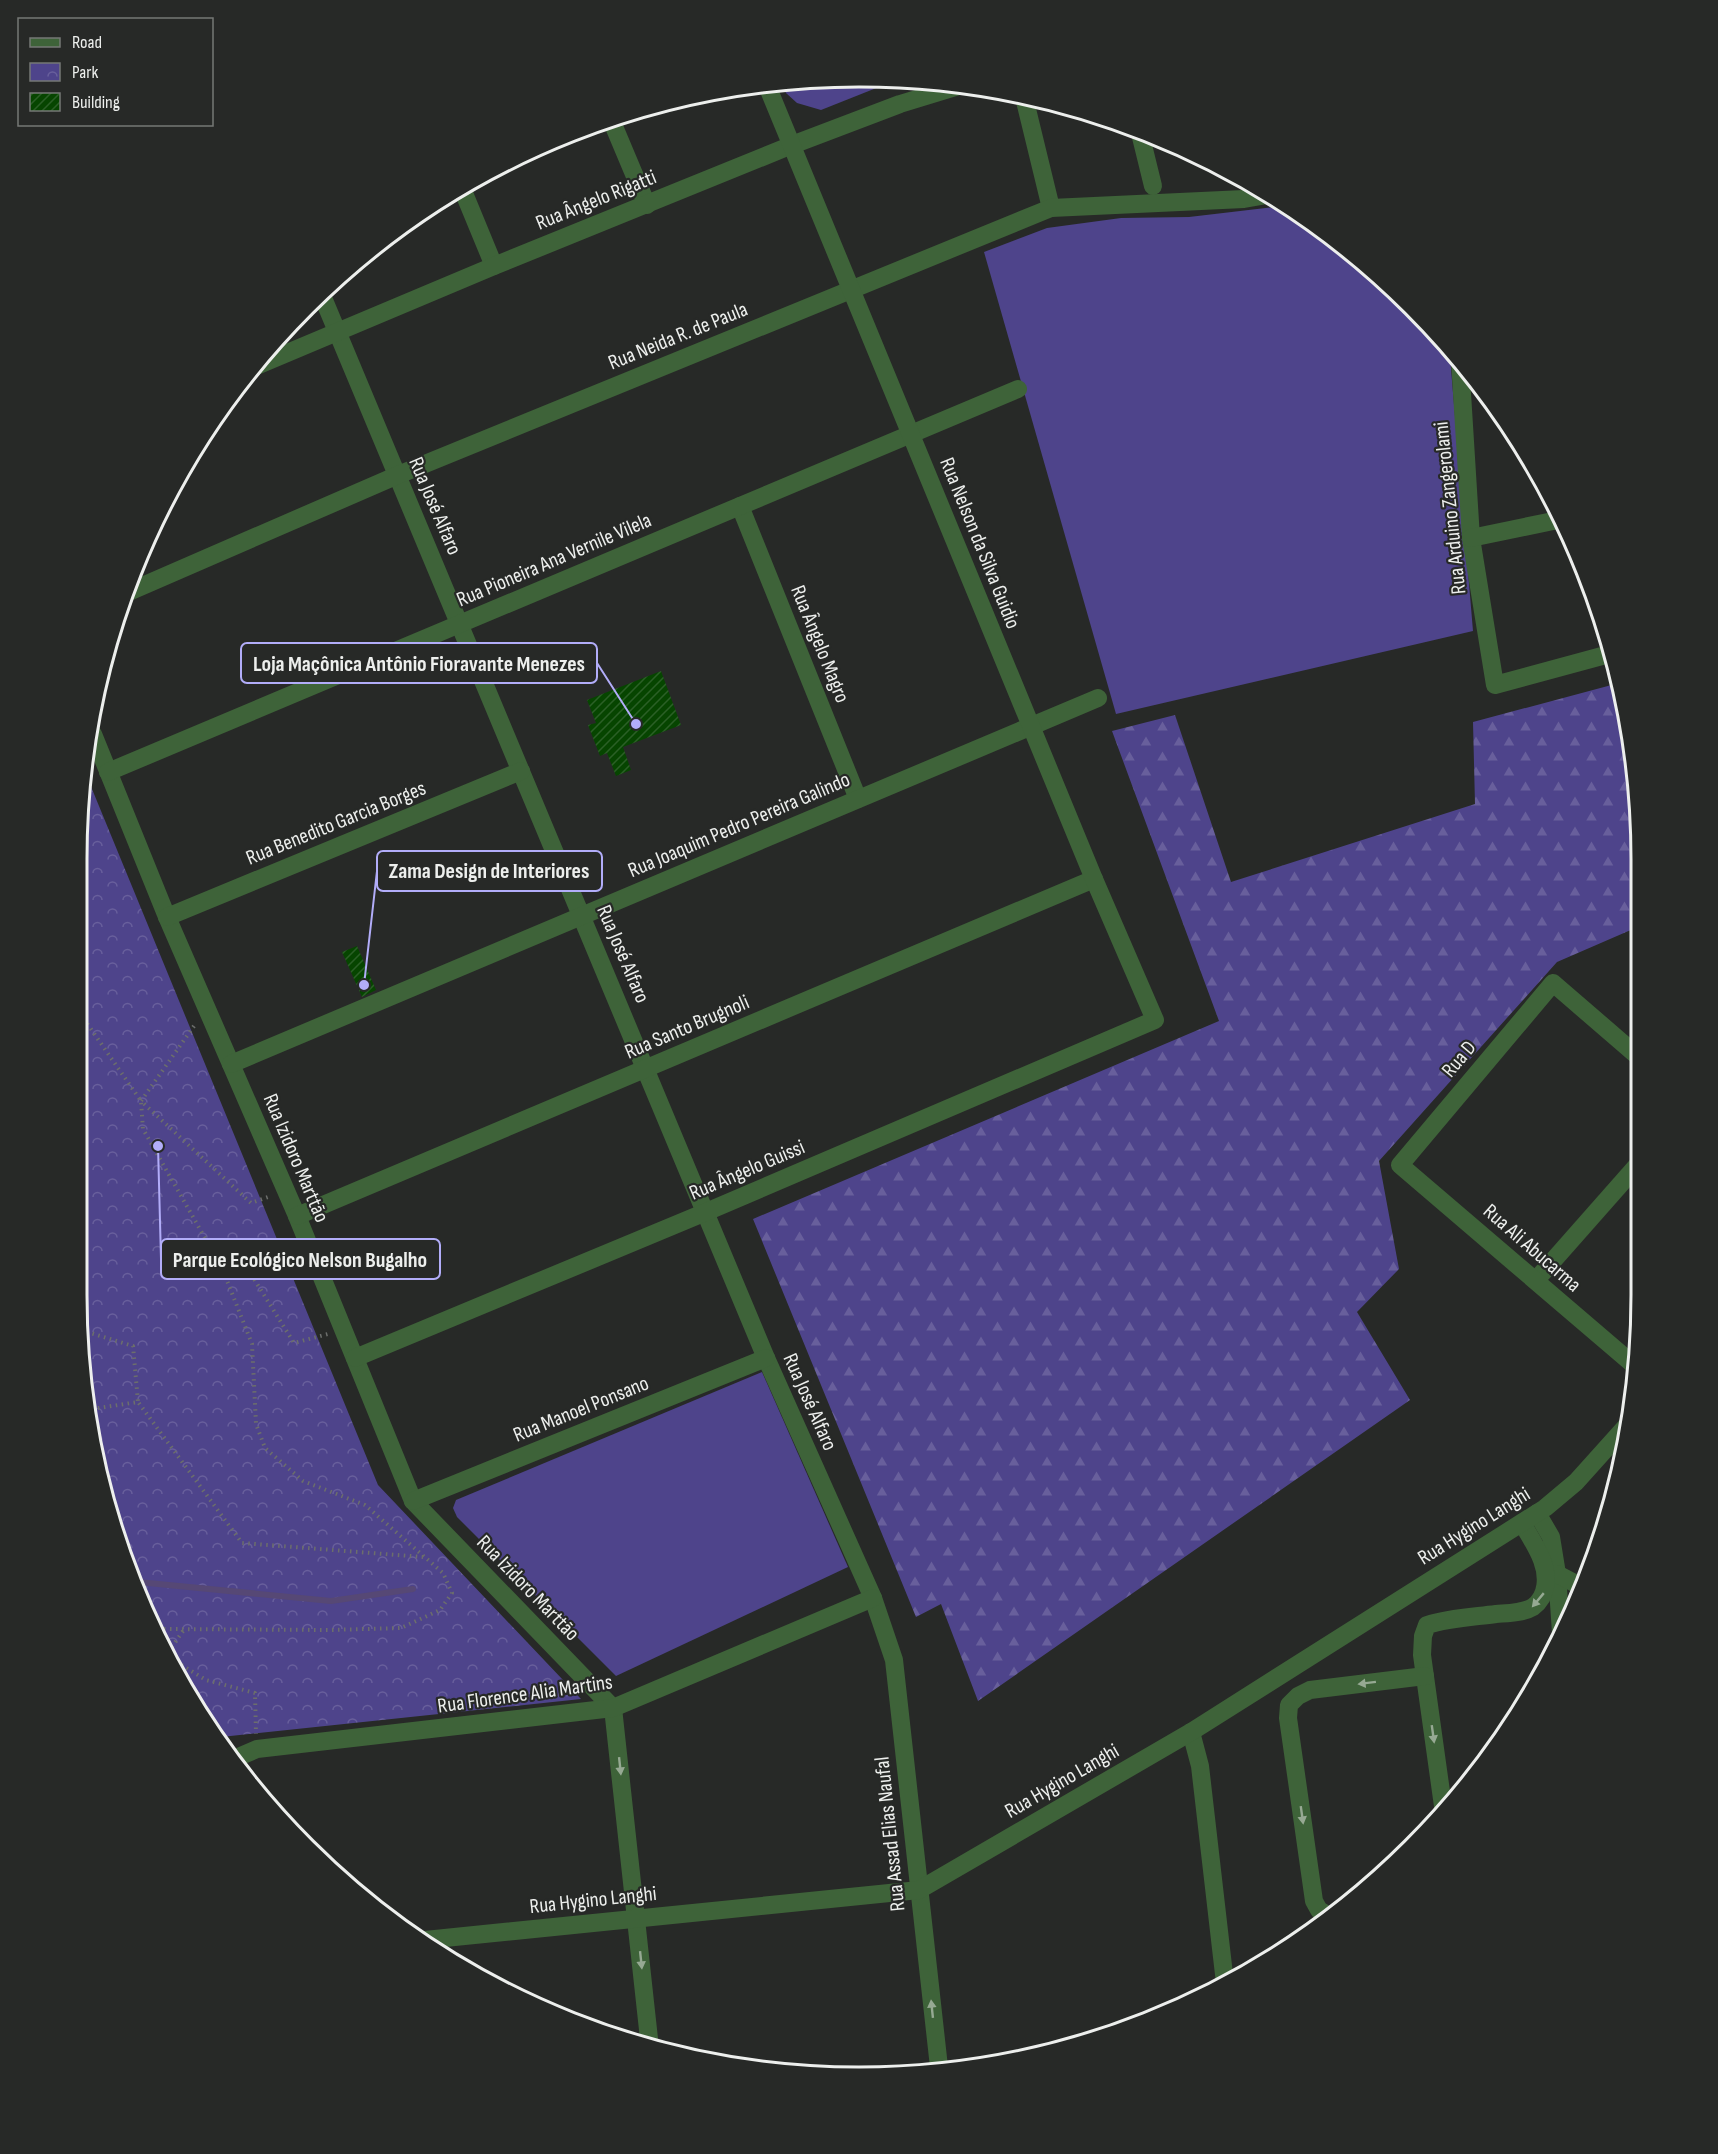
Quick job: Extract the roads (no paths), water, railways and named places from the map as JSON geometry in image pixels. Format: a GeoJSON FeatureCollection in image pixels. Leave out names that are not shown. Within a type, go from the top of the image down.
{"type":"FeatureCollection","features":[{"type":"Feature","properties":{"kind":"street","name":"Rua Ângelo Rigatti"},"geometry":{"type":"LineString","coordinates":[[271,360],[792,145],[900,104],[939,92]]}},
{"type":"Feature","properties":{"kind":"street","name":"Rua Nelson da Silva Guidio"},"geometry":{"type":"LineString","coordinates":[[770,93],[1094,879],[1155,1020]]}},
{"type":"Feature","properties":{"kind":"street"},"geometry":{"type":"LineString","coordinates":[[1026,106],[1051,208]]}},
{"type":"Feature","properties":{"kind":"street"},"geometry":{"type":"LineString","coordinates":[[614,127],[646,205]]}},
{"type":"Feature","properties":{"kind":"street"},"geometry":{"type":"LineString","coordinates":[[1142,141],[1153,186]]}},
{"type":"Feature","properties":{"kind":"street"},"geometry":{"type":"LineString","coordinates":[[465,195],[494,266]]}},
{"type":"Feature","properties":{"kind":"street","name":"Rua Neida R. de Paula"},"geometry":{"type":"LineString","coordinates":[[137,589],[398,475],[1051,208],[1256,197]]}},
{"type":"Feature","properties":{"kind":"street","name":"Rua José Alfaro"},"geometry":{"type":"LineString","coordinates":[[325,302],[766,1358],[873,1598]]}},
{"type":"Feature","properties":{"kind":"street","name":"Rua Arduino Zangerolami"},"geometry":{"type":"LineString","coordinates":[[1461,377],[1471,538],[1495,685],[1604,655]]}},
{"type":"Feature","properties":{"kind":"street","name":"Rua Pioneira Ana Vernile Vilela"},"geometry":{"type":"LineString","coordinates":[[108,772],[1017,389]]}},
{"type":"Feature","properties":{"kind":"street","name":"Rua Ângelo Magro"},"geometry":{"type":"LineString","coordinates":[[740,506],[858,799]]}},
{"type":"Feature","properties":{"kind":"street"},"geometry":{"type":"LineString","coordinates":[[1471,538],[1552,521]]}},
{"type":"Feature","properties":{"kind":"street","name":"Rua Joaquim Pedro Pereira Galindo"},"geometry":{"type":"LineString","coordinates":[[231,1064],[1098,698]]}},
{"type":"Feature","properties":{"kind":"street","name":"Rua Izidoro Marttão"},"geometry":{"type":"LineString","coordinates":[[96,743],[168,917],[297,1216],[413,1501],[613,1708]]}},
{"type":"Feature","properties":{"kind":"street","name":"Rua Benedito Garcia Borges"},"geometry":{"type":"LineString","coordinates":[[168,917],[521,771]]}},
{"type":"Feature","properties":{"kind":"street","name":"Rua Santo Brugnoli"},"geometry":{"type":"LineString","coordinates":[[297,1216],[1094,879]]}},
{"type":"Feature","properties":{"kind":"street","name":"Rua D"},"geometry":{"type":"LineString","coordinates":[[1400,1165],[1553,983],[1631,1050]]}},
{"type":"Feature","properties":{"kind":"street","name":"Rua Ângelo Guissi"},"geometry":{"type":"LineString","coordinates":[[355,1358],[706,1212],[1155,1020]]}},
{"type":"Feature","properties":{"kind":"street","name":"Rua Ali Abucarma"},"geometry":{"type":"LineString","coordinates":[[1400,1165],[1628,1360]]}},
{"type":"Feature","properties":{"kind":"street"},"geometry":{"type":"LineString","coordinates":[[1536,1280],[1631,1172]]}},
{"type":"Feature","properties":{"kind":"street","name":"Rua Manoel Ponsano"},"geometry":{"type":"LineString","coordinates":[[413,1501],[766,1358]]}},
{"type":"Feature","properties":{"kind":"street","name":"Rua Hygino Langhi"},"geometry":{"type":"LineString","coordinates":[[433,1939],[919,1890],[1191,1732],[1529,1518],[1576,1482],[1618,1436]]}},
{"type":"Feature","properties":{"kind":"street"},"geometry":{"type":"LineString","coordinates":[[1529,1518],[1551,1537],[1551,1574],[1559,1619]]}},
{"type":"Feature","properties":{"kind":"street"},"geometry":{"type":"LineString","coordinates":[[1551,1574],[1574,1584]]}},
{"type":"Feature","properties":{"kind":"street"},"geometry":{"type":"LineString","coordinates":[[1442,1800],[1422,1655],[1423,1636],[1427,1625],[1442,1620],[1531,1608],[1545,1591],[1551,1574]]}},
{"type":"Feature","properties":{"kind":"street","name":"Rua Florence Alia Martins"},"geometry":{"type":"LineString","coordinates":[[240,1756],[257,1749],[613,1708],[873,1598]]}},
{"type":"Feature","properties":{"kind":"street","name":"Rua Assad Elias Naufal"},"geometry":{"type":"LineString","coordinates":[[873,1598],[894,1660],[938,2062]]}},
{"type":"Feature","properties":{"kind":"street"},"geometry":{"type":"LineString","coordinates":[[1322,1912],[1314,1901],[1288,1718],[1289,1705],[1298,1696],[1310,1690],[1425,1676]]}},
{"type":"Feature","properties":{"kind":"street"},"geometry":{"type":"LineString","coordinates":[[613,1708],[649,2038]]}},
{"type":"Feature","properties":{"kind":"street"},"geometry":{"type":"LineString","coordinates":[[1191,1732],[1200,1766],[1224,1975]]}},
{"type":"Feature","properties":{"kind":"waterway"},"geometry":{"type":"LineString","coordinates":[[143,1583],[331,1601],[413,1589]]}},
{"type":"Feature","properties":{"kind":"place","name":"Loja Maçônica Antônio Fioravante Menezes"},"geometry":{"type":"Point","coordinates":[636,724]}},
{"type":"Feature","properties":{"kind":"place","name":"Zama Design de Interiores"},"geometry":{"type":"Point","coordinates":[364,985]}},
{"type":"Feature","properties":{"kind":"place","name":"Parque Ecológico Nelson Bugalho"},"geometry":{"type":"Point","coordinates":[158,1146]}}]}
